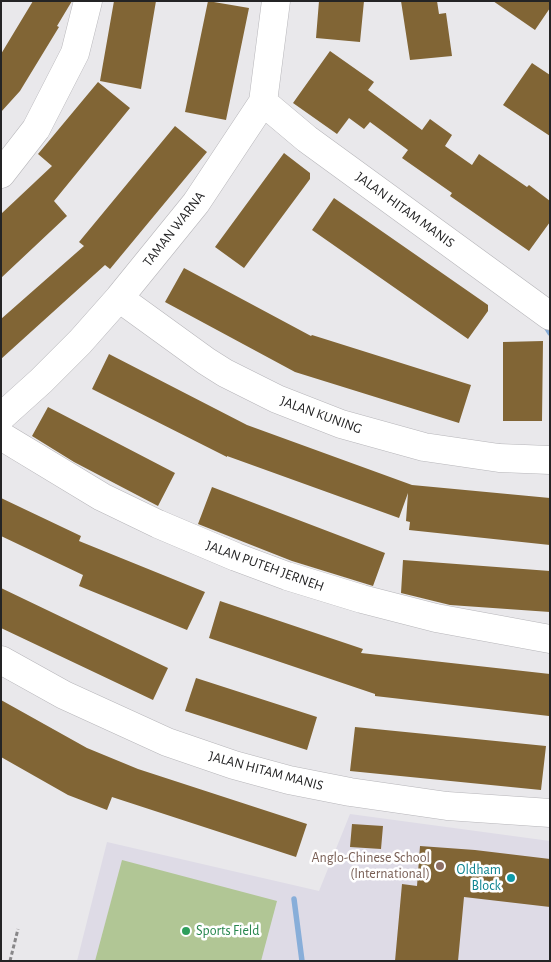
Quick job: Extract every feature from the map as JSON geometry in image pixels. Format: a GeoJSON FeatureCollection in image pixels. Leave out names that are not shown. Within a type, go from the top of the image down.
{"type":"FeatureCollection","features":[{"type":"Feature","properties":{"kind":"street"},"geometry":{"type":"LineString","coordinates":[[1,174],[36,129],[75,53],[88,1]]}},
{"type":"Feature","properties":{"kind":"street","name":"TAMAN WARNA"},"geometry":{"type":"LineString","coordinates":[[1,417],[67,356],[119,298],[196,203],[263,102],[276,1]]}},
{"type":"Feature","properties":{"kind":"street","name":"JALAN HITAM MANIS"},"geometry":{"type":"LineString","coordinates":[[263,102],[307,139],[550,316]]}},
{"type":"Feature","properties":{"kind":"street","name":"JALAN KUNING"},"geometry":{"type":"LineString","coordinates":[[119,298],[206,362],[225,373],[277,399],[341,424],[424,447],[499,458],[550,460]]}},
{"type":"Feature","properties":{"kind":"street","name":"JALAN PUTEH JERNEH"},"geometry":{"type":"LineString","coordinates":[[1,436],[102,497],[236,558],[286,576],[362,599],[436,618],[550,639]]}},
{"type":"Feature","properties":{"kind":"street","name":"JALAN HITAM MANIS"},"geometry":{"type":"LineString","coordinates":[[1,660],[64,695],[158,738],[234,765],[289,780],[350,792],[447,806],[550,813]]}},
{"type":"Feature","properties":{"kind":"path"},"geometry":{"type":"LineString","coordinates":[[10,961],[18,929]]}},
{"type":"Feature","properties":{"kind":"shaded area","name":"Anglo-Chinese School (International)"},"geometry":{"type":"Polygon","coordinates":[[[350,814],[550,841],[550,961],[77,961],[107,842],[319,891],[350,814]]]}},
{"type":"Feature","properties":{"kind":"green space","name":"Sports Field"},"geometry":{"type":"Polygon","coordinates":[[[122,860],[277,901],[261,961],[95,961],[122,860]]]}},
{"type":"Feature","properties":{"kind":"building"},"geometry":{"type":"Polygon","coordinates":[[[33,1],[72,1],[57,26],[59,27],[20,91],[1,112],[1,54],[33,1]]]}},
{"type":"Feature","properties":{"kind":"building"},"geometry":{"type":"Polygon","coordinates":[[[114,1],[156,1],[141,89],[100,81],[114,1]]]}},
{"type":"Feature","properties":{"kind":"building"},"geometry":{"type":"Polygon","coordinates":[[[208,1],[249,8],[226,120],[185,112],[208,1]]]}},
{"type":"Feature","properties":{"kind":"building"},"geometry":{"type":"Polygon","coordinates":[[[319,1],[364,1],[360,42],[316,38],[319,1]]]}},
{"type":"Feature","properties":{"kind":"building"},"geometry":{"type":"Polygon","coordinates":[[[401,1],[437,1],[439,14],[446,13],[452,56],[410,60],[401,1]]]}},
{"type":"Feature","properties":{"kind":"building"},"geometry":{"type":"Polygon","coordinates":[[[493,1],[550,1],[550,8],[535,30],[493,1]]]}},
{"type":"Feature","properties":{"kind":"building"},"geometry":{"type":"Polygon","coordinates":[[[330,51],[374,82],[368,90],[422,130],[430,119],[452,135],[445,146],[472,165],[479,154],[527,187],[529,185],[550,201],[550,222],[529,251],[450,196],[452,193],[402,158],[408,150],[370,122],[364,129],[349,118],[337,134],[293,103],[330,51]]]}},
{"type":"Feature","properties":{"kind":"building"},"geometry":{"type":"Polygon","coordinates":[[[532,63],[550,75],[550,136],[503,105],[532,63]]]}},
{"type":"Feature","properties":{"kind":"building"},"geometry":{"type":"Polygon","coordinates":[[[98,82],[130,108],[54,201],[67,216],[1,278],[1,214],[52,166],[38,154],[98,82]]]}},
{"type":"Feature","properties":{"kind":"building"},"geometry":{"type":"Polygon","coordinates":[[[175,126],[207,152],[110,269],[105,265],[1,359],[1,319],[84,246],[79,242],[175,126]]]}},
{"type":"Feature","properties":{"kind":"building"},"geometry":{"type":"Polygon","coordinates":[[[284,153],[310,173],[310,179],[244,268],[215,247],[284,153]]]}},
{"type":"Feature","properties":{"kind":"building"},"geometry":{"type":"Polygon","coordinates":[[[334,198],[488,305],[488,311],[468,339],[312,230],[334,198]]]}},
{"type":"Feature","properties":{"kind":"building"},"geometry":{"type":"Polygon","coordinates":[[[184,268],[311,336],[471,385],[459,423],[295,372],[165,302],[184,268]]]}},
{"type":"Feature","properties":{"kind":"building"},"geometry":{"type":"Polygon","coordinates":[[[543,341],[542,421],[503,421],[503,342],[543,341]]]}},
{"type":"Feature","properties":{"kind":"building"},"geometry":{"type":"Polygon","coordinates":[[[109,354],[247,425],[412,485],[550,498],[550,545],[409,530],[410,522],[406,521],[408,493],[399,518],[227,457],[92,389],[109,354]]]}},
{"type":"Feature","properties":{"kind":"building"},"geometry":{"type":"Polygon","coordinates":[[[48,407],[175,473],[158,506],[74,462],[32,436],[48,407]]]}},
{"type":"Feature","properties":{"kind":"building"},"geometry":{"type":"Polygon","coordinates":[[[212,487],[385,553],[373,586],[292,561],[198,524],[212,487]]]}},
{"type":"Feature","properties":{"kind":"building"},"geometry":{"type":"Polygon","coordinates":[[[1,498],[81,536],[79,541],[205,592],[187,630],[79,586],[83,575],[1,536],[1,498]]]}},
{"type":"Feature","properties":{"kind":"building"},"geometry":{"type":"Polygon","coordinates":[[[403,560],[550,571],[550,612],[450,605],[401,593],[403,560]]]}},
{"type":"Feature","properties":{"kind":"building"},"geometry":{"type":"Polygon","coordinates":[[[1,588],[168,668],[153,700],[1,628],[1,588]]]}},
{"type":"Feature","properties":{"kind":"building"},"geometry":{"type":"Polygon","coordinates":[[[220,601],[363,649],[361,653],[550,674],[549,716],[375,696],[375,694],[209,638],[220,601]]]}},
{"type":"Feature","properties":{"kind":"building"},"geometry":{"type":"Polygon","coordinates":[[[196,678],[317,717],[307,750],[185,711],[196,678]]]}},
{"type":"Feature","properties":{"kind":"building"},"geometry":{"type":"Polygon","coordinates":[[[1,700],[87,748],[138,769],[307,824],[296,857],[112,797],[107,810],[68,795],[1,757],[1,700]]]}},
{"type":"Feature","properties":{"kind":"building"},"geometry":{"type":"Polygon","coordinates":[[[355,727],[546,746],[541,790],[350,771],[355,727]]]}},
{"type":"Feature","properties":{"kind":"building"},"geometry":{"type":"Polygon","coordinates":[[[352,824],[383,826],[381,849],[350,847],[352,824]]]}},
{"type":"Feature","properties":{"kind":"building"},"geometry":{"type":"Polygon","coordinates":[[[420,846],[550,859],[550,907],[464,897],[458,961],[395,961],[402,884],[417,886],[420,846]]]}},
{"type":"Feature","properties":{"kind":"waterway"},"geometry":{"type":"LineString","coordinates":[[544,323],[550,333]]}},
{"type":"Feature","properties":{"kind":"waterway"},"geometry":{"type":"LineString","coordinates":[[294,899],[302,961]]}},
{"type":"Feature","properties":{"kind":"place","name":"Anglo-Chinese School (International)"},"geometry":{"type":"Point","coordinates":[440,866]}},
{"type":"Feature","properties":{"kind":"place","name":"Oldham Block"},"geometry":{"type":"Point","coordinates":[511,878]}},
{"type":"Feature","properties":{"kind":"place","name":"Sports Field"},"geometry":{"type":"Point","coordinates":[186,931]}}]}
